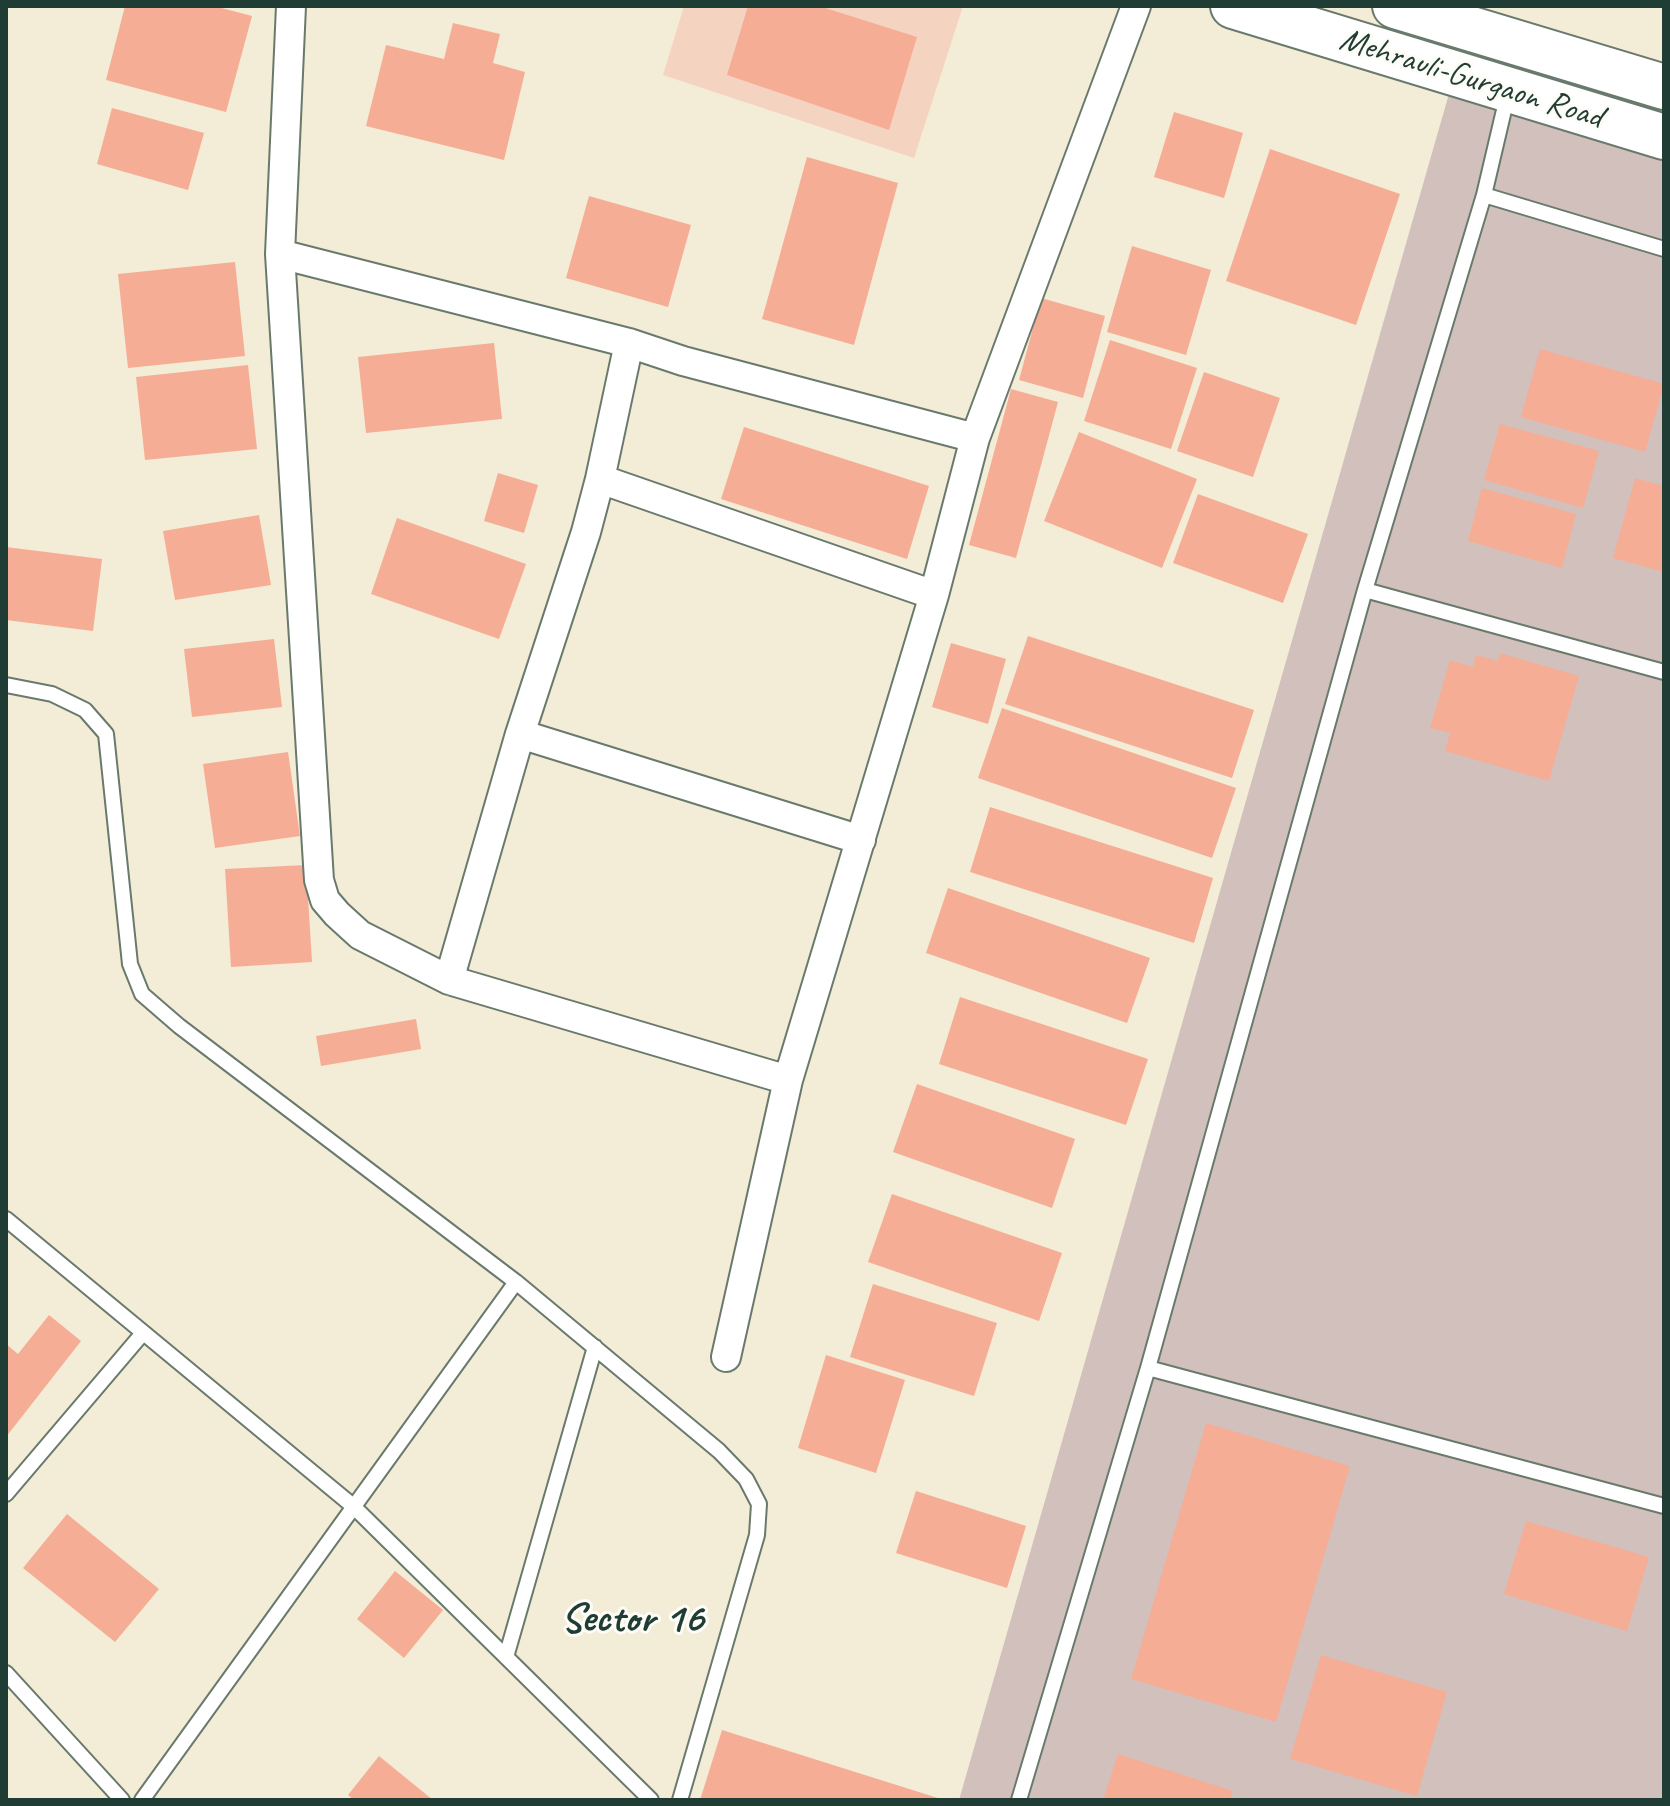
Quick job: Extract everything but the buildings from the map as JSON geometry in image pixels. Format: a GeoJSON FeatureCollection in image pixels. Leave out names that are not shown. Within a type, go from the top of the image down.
{"type":"FeatureCollection","features":[{"type":"Feature","properties":{"kind":"main road","name":"Mehrauli-Gurgaon Road"},"geometry":{"type":"LineString","coordinates":[[1233,6],[1664,137]]}},
{"type":"Feature","properties":{"kind":"main road","name":"Mehrauli-Gurgaon Road"},"geometry":{"type":"LineString","coordinates":[[1395,6],[1664,87]]}},
{"type":"Feature","properties":{"kind":"street"},"geometry":{"type":"LineString","coordinates":[[291,6],[280,254],[319,880],[325,900],[360,935],[449,980],[788,1080]]}},
{"type":"Feature","properties":{"kind":"street"},"geometry":{"type":"LineString","coordinates":[[726,1357],[788,1080],[934,595],[975,438],[1136,6]]}},
{"type":"Feature","properties":{"kind":"street"},"geometry":{"type":"LineString","coordinates":[[280,254],[629,343],[683,361],[975,438]]}},
{"type":"Feature","properties":{"kind":"street"},"geometry":{"type":"LineString","coordinates":[[449,980],[520,734],[586,532],[629,343]]}},
{"type":"Feature","properties":{"kind":"street"},"geometry":{"type":"LineString","coordinates":[[600,479],[934,595]]}},
{"type":"Feature","properties":{"kind":"street"},"geometry":{"type":"LineString","coordinates":[[520,734],[861,840]]}},
{"type":"Feature","properties":{"kind":"lane"},"geometry":{"type":"LineString","coordinates":[[1019,1800],[1148,1368],[1365,590],[1484,195],[1509,91]]}},
{"type":"Feature","properties":{"kind":"lane"},"geometry":{"type":"LineString","coordinates":[[1484,195],[1664,249]]}},
{"type":"Feature","properties":{"kind":"lane"},"geometry":{"type":"LineString","coordinates":[[1365,590],[1664,672]]}},
{"type":"Feature","properties":{"kind":"lane"},"geometry":{"type":"LineString","coordinates":[[6,685],[52,694],[85,710],[106,734],[130,964],[142,994],[179,1026],[516,1282],[719,1451],[746,1479],[759,1504],[757,1535],[680,1800]]}},
{"type":"Feature","properties":{"kind":"lane"},"geometry":{"type":"LineString","coordinates":[[6,1219],[353,1506],[651,1800]]}},
{"type":"Feature","properties":{"kind":"lane"},"geometry":{"type":"LineString","coordinates":[[142,1800],[516,1282]]}},
{"type":"Feature","properties":{"kind":"lane"},"geometry":{"type":"LineString","coordinates":[[6,1494],[143,1333]]}},
{"type":"Feature","properties":{"kind":"lane"},"geometry":{"type":"LineString","coordinates":[[506,1657],[595,1347]]}},
{"type":"Feature","properties":{"kind":"lane"},"geometry":{"type":"LineString","coordinates":[[1148,1368],[1664,1506]]}},
{"type":"Feature","properties":{"kind":"lane"},"geometry":{"type":"LineString","coordinates":[[6,1673],[122,1800]]}},
{"type":"Feature","properties":{"kind":"shaded area"},"geometry":{"type":"Polygon","coordinates":[[[684,6],[963,6],[914,158],[663,75],[684,6]]]}},
{"type":"Feature","properties":{"kind":"shaded area"},"geometry":{"type":"Polygon","coordinates":[[[1461,52],[1664,112],[1664,1800],[959,1800],[1461,52]]]}},
{"type":"Feature","properties":{"kind":"district","name":"Sector 16"},"geometry":{"type":"Point","coordinates":[632,1620]}}]}
